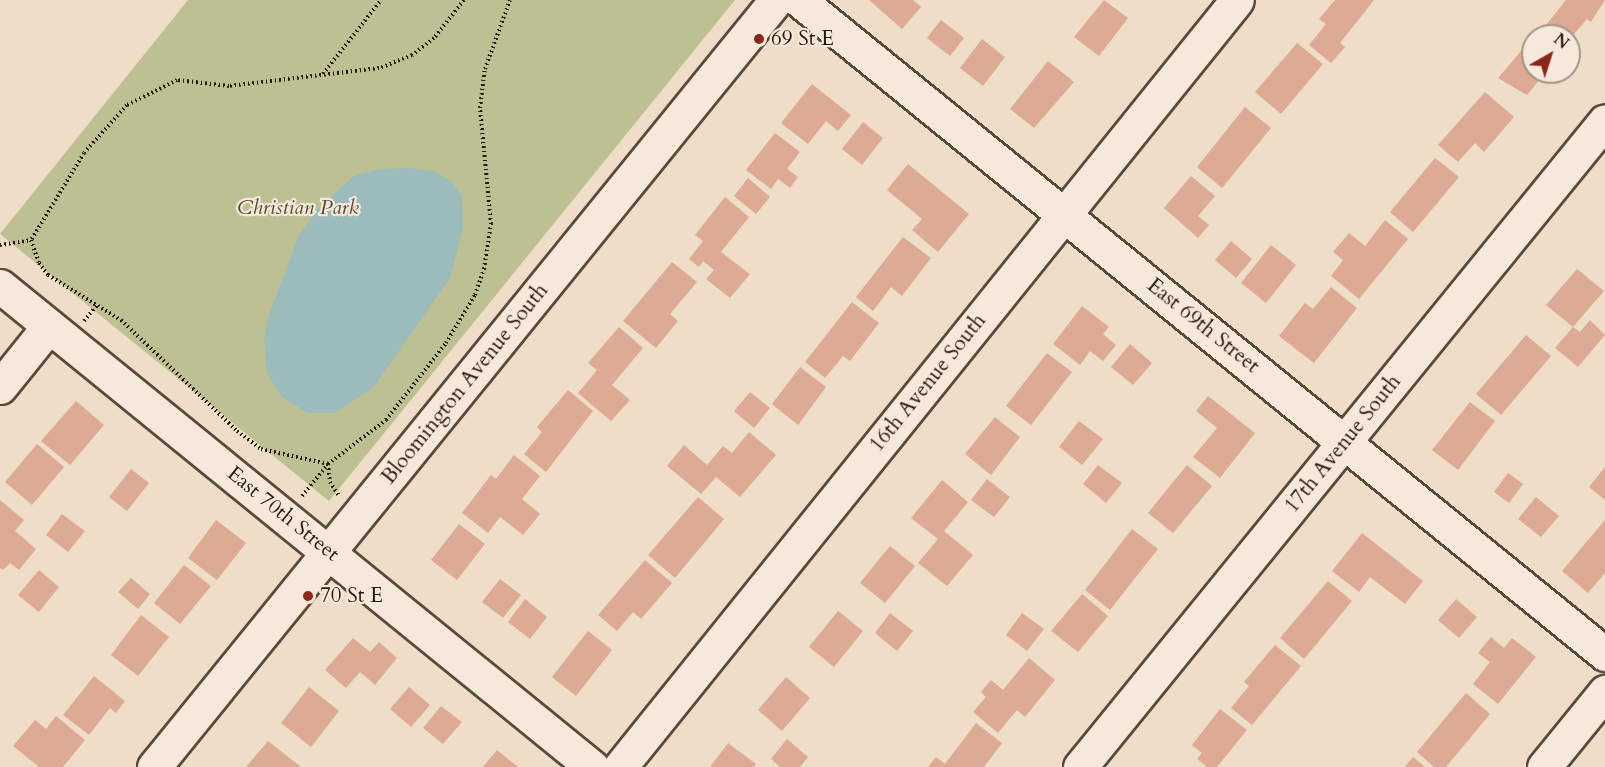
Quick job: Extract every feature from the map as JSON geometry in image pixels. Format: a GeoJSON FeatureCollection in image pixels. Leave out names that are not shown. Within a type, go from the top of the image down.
{"type":"FeatureCollection","features":[{"type":"Feature","properties":{"kind":"street","name":"Bloomington Avenue South"},"geometry":{"type":"LineString","coordinates":[[154,767],[776,0]]}},
{"type":"Feature","properties":{"kind":"street","name":"East 69th Street"},"geometry":{"type":"LineString","coordinates":[[800,0],[1346,441],[1605,654]]}},
{"type":"Feature","properties":{"kind":"street","name":"16th Avenue South"},"geometry":{"type":"LineString","coordinates":[[620,767],[1237,0]]}},
{"type":"Feature","properties":{"kind":"street","name":"17th Avenue South"},"geometry":{"type":"LineString","coordinates":[[1080,767],[1605,121]]}},
{"type":"Feature","properties":{"kind":"street","name":"East 70th Street"},"geometry":{"type":"LineString","coordinates":[[0,286],[592,767]]}},
{"type":"Feature","properties":{"kind":"street"},"geometry":{"type":"LineString","coordinates":[[0,387],[50,326]]}},
{"type":"Feature","properties":{"kind":"street"},"geometry":{"type":"LineString","coordinates":[[1544,767],[1605,692]]}},
{"type":"Feature","properties":{"kind":"path"},"geometry":{"type":"LineString","coordinates":[[323,74],[381,0]]}},
{"type":"Feature","properties":{"kind":"path"},"geometry":{"type":"LineString","coordinates":[[0,245],[31,240],[99,134],[127,105],[152,89],[177,80],[229,86],[379,68],[412,55],[434,38],[464,0]]}},
{"type":"Feature","properties":{"kind":"path"},"geometry":{"type":"LineString","coordinates":[[286,517],[328,464],[386,420],[446,343],[475,295],[484,269],[491,224],[480,108],[485,69],[510,0]]}},
{"type":"Feature","properties":{"kind":"path"},"geometry":{"type":"LineString","coordinates":[[31,240],[39,263],[48,275],[121,320],[237,431],[261,449],[328,464]]}},
{"type":"Feature","properties":{"kind":"path"},"geometry":{"type":"LineString","coordinates":[[328,464],[330,482],[343,501]]}},
{"type":"Feature","properties":{"kind":"green space","name":"Christian Park"},"geometry":{"type":"Polygon","coordinates":[[[188,0],[735,0],[329,501],[0,234],[188,0]]]}},
{"type":"Feature","properties":{"kind":"water"},"geometry":{"type":"Polygon","coordinates":[[[410,168],[433,171],[451,181],[462,196],[463,227],[450,278],[373,388],[334,413],[307,413],[281,396],[267,373],[264,341],[268,318],[299,235],[320,207],[354,176],[380,169],[410,168]]]}},
{"type":"Feature","properties":{"kind":"building"},"geometry":{"type":"Polygon","coordinates":[[[869,0],[913,0],[921,7],[902,29],[869,0]]]}},
{"type":"Feature","properties":{"kind":"building"},"geometry":{"type":"Polygon","coordinates":[[[1104,0],[1128,18],[1099,56],[1074,37],[1104,0]]]}},
{"type":"Feature","properties":{"kind":"building"},"geometry":{"type":"Polygon","coordinates":[[[1335,0],[1374,0],[1340,43],[1345,47],[1331,63],[1309,45],[1326,24],[1319,19],[1335,0]]]}},
{"type":"Feature","properties":{"kind":"building"},"geometry":{"type":"Polygon","coordinates":[[[1566,0],[1605,0],[1591,22],[1587,19],[1581,26],[1581,24],[1547,24],[1566,0]]]}},
{"type":"Feature","properties":{"kind":"building"},"geometry":{"type":"Polygon","coordinates":[[[941,20],[964,38],[950,56],[927,38],[941,20]]]}},
{"type":"Feature","properties":{"kind":"building"},"geometry":{"type":"Polygon","coordinates":[[[982,39],[1005,57],[983,86],[960,68],[982,39]]]}},
{"type":"Feature","properties":{"kind":"building"},"geometry":{"type":"Polygon","coordinates":[[[1297,43],[1323,64],[1281,114],[1255,92],[1297,43]]]}},
{"type":"Feature","properties":{"kind":"building"},"geometry":{"type":"Polygon","coordinates":[[[1521,51],[1521,84],[1536,84],[1527,95],[1498,78],[1521,51]]]}},
{"type":"Feature","properties":{"kind":"building"},"geometry":{"type":"Polygon","coordinates":[[[1048,61],[1074,82],[1034,128],[1010,109],[1048,61]]]}},
{"type":"Feature","properties":{"kind":"building"},"geometry":{"type":"Polygon","coordinates":[[[812,84],[851,115],[838,131],[826,121],[808,144],[781,123],[812,84]]]}},
{"type":"Feature","properties":{"kind":"building"},"geometry":{"type":"Polygon","coordinates":[[[1485,92],[1514,117],[1484,152],[1475,143],[1458,162],[1438,145],[1485,92]]]}},
{"type":"Feature","properties":{"kind":"building"},"geometry":{"type":"Polygon","coordinates":[[[1245,107],[1271,128],[1222,188],[1197,167],[1245,107]]]}},
{"type":"Feature","properties":{"kind":"building"},"geometry":{"type":"Polygon","coordinates":[[[863,122],[883,138],[862,165],[842,149],[863,122]]]}},
{"type":"Feature","properties":{"kind":"building"},"geometry":{"type":"Polygon","coordinates":[[[775,133],[800,152],[787,169],[798,177],[790,188],[778,179],[771,189],[746,170],[775,133]]]}},
{"type":"Feature","properties":{"kind":"building"},"geometry":{"type":"Polygon","coordinates":[[[1435,158],[1459,177],[1413,232],[1390,212],[1435,158]]]}},
{"type":"Feature","properties":{"kind":"building"},"geometry":{"type":"Polygon","coordinates":[[[908,164],[969,214],[938,252],[912,230],[922,219],[887,190],[908,164]]]}},
{"type":"Feature","properties":{"kind":"building"},"geometry":{"type":"Polygon","coordinates":[[[1191,176],[1215,196],[1198,216],[1209,225],[1198,238],[1164,208],[1191,176]]]}},
{"type":"Feature","properties":{"kind":"building"},"geometry":{"type":"Polygon","coordinates":[[[748,178],[770,197],[756,214],[734,196],[748,178]]]}},
{"type":"Feature","properties":{"kind":"building"},"geometry":{"type":"Polygon","coordinates":[[[725,197],[749,217],[721,252],[750,274],[730,298],[706,279],[714,270],[703,261],[699,267],[689,259],[703,241],[695,235],[725,197]]]}},
{"type":"Feature","properties":{"kind":"building"},"geometry":{"type":"Polygon","coordinates":[[[1385,220],[1408,239],[1359,299],[1331,276],[1343,260],[1333,252],[1349,233],[1365,246],[1385,220]]]}},
{"type":"Feature","properties":{"kind":"building"},"geometry":{"type":"Polygon","coordinates":[[[903,237],[931,258],[902,296],[891,287],[873,311],[856,297],[903,237]]]}},
{"type":"Feature","properties":{"kind":"building"},"geometry":{"type":"Polygon","coordinates":[[[1231,241],[1252,259],[1236,278],[1215,260],[1231,241]]]}},
{"type":"Feature","properties":{"kind":"building"},"geometry":{"type":"Polygon","coordinates":[[[1271,245],[1296,265],[1266,303],[1241,283],[1271,245]]]}},
{"type":"Feature","properties":{"kind":"building"},"geometry":{"type":"Polygon","coordinates":[[[672,262],[697,282],[670,314],[678,321],[656,348],[623,321],[672,262]]]}},
{"type":"Feature","properties":{"kind":"building"},"geometry":{"type":"Polygon","coordinates":[[[1577,269],[1604,291],[1573,327],[1546,305],[1577,269]]]}},
{"type":"Feature","properties":{"kind":"building"},"geometry":{"type":"Polygon","coordinates":[[[1331,287],[1357,308],[1314,363],[1279,336],[1305,303],[1313,309],[1331,287]]]}},
{"type":"Feature","properties":{"kind":"building"},"geometry":{"type":"Polygon","coordinates":[[[852,302],[879,323],[850,361],[843,356],[825,378],[805,362],[852,302]]]}},
{"type":"Feature","properties":{"kind":"building"},"geometry":{"type":"Polygon","coordinates":[[[1082,306],[1109,327],[1103,334],[1116,345],[1103,361],[1090,351],[1080,365],[1053,344],[1082,306]]]}},
{"type":"Feature","properties":{"kind":"building"},"geometry":{"type":"Polygon","coordinates":[[[1590,320],[1605,335],[1578,367],[1555,348],[1573,327],[1580,332],[1590,320]]]}},
{"type":"Feature","properties":{"kind":"building"},"geometry":{"type":"Polygon","coordinates":[[[619,327],[643,348],[612,385],[630,400],[611,421],[578,393],[597,370],[588,363],[619,327]]]}},
{"type":"Feature","properties":{"kind":"building"},"geometry":{"type":"Polygon","coordinates":[[[1526,335],[1551,356],[1501,415],[1476,394],[1526,335]]]}},
{"type":"Feature","properties":{"kind":"building"},"geometry":{"type":"Polygon","coordinates":[[[1130,344],[1152,363],[1133,385],[1111,367],[1130,344]]]}},
{"type":"Feature","properties":{"kind":"building"},"geometry":{"type":"Polygon","coordinates":[[[1047,353],[1072,372],[1031,425],[1006,406],[1047,353]]]}},
{"type":"Feature","properties":{"kind":"building"},"geometry":{"type":"Polygon","coordinates":[[[800,367],[826,387],[798,425],[772,404],[800,367]]]}},
{"type":"Feature","properties":{"kind":"building"},"geometry":{"type":"Polygon","coordinates":[[[568,390],[593,411],[546,472],[524,454],[542,432],[537,427],[568,390]]]}},
{"type":"Feature","properties":{"kind":"building"},"geometry":{"type":"Polygon","coordinates":[[[750,392],[770,408],[754,428],[734,411],[750,392]]]}},
{"type":"Feature","properties":{"kind":"building"},"geometry":{"type":"Polygon","coordinates":[[[1208,396],[1255,433],[1220,478],[1193,457],[1217,428],[1196,411],[1208,396]]]}},
{"type":"Feature","properties":{"kind":"building"},"geometry":{"type":"Polygon","coordinates":[[[76,401],[104,425],[70,465],[41,441],[76,401]]]}},
{"type":"Feature","properties":{"kind":"building"},"geometry":{"type":"Polygon","coordinates":[[[1470,402],[1495,421],[1458,470],[1432,450],[1470,402]]]}},
{"type":"Feature","properties":{"kind":"building"},"geometry":{"type":"Polygon","coordinates":[[[995,417],[1020,437],[991,475],[965,454],[995,417]]]}},
{"type":"Feature","properties":{"kind":"building"},"geometry":{"type":"Polygon","coordinates":[[[1079,421],[1103,439],[1082,465],[1059,447],[1079,421]]]}},
{"type":"Feature","properties":{"kind":"building"},"geometry":{"type":"Polygon","coordinates":[[[749,432],[776,455],[740,497],[716,477],[701,494],[667,466],[684,445],[707,465],[723,446],[732,453],[749,432]]]}},
{"type":"Feature","properties":{"kind":"building"},"geometry":{"type":"Polygon","coordinates":[[[37,444],[64,467],[32,505],[5,482],[37,444]]]}},
{"type":"Feature","properties":{"kind":"building"},"geometry":{"type":"Polygon","coordinates":[[[514,455],[540,476],[522,499],[540,514],[523,535],[500,517],[488,533],[462,513],[491,475],[496,479],[514,455]]]}},
{"type":"Feature","properties":{"kind":"building"},"geometry":{"type":"Polygon","coordinates":[[[1098,465],[1122,483],[1106,503],[1083,484],[1098,465]]]}},
{"type":"Feature","properties":{"kind":"building"},"geometry":{"type":"Polygon","coordinates":[[[1187,465],[1212,486],[1173,533],[1148,513],[1187,465]]]}},
{"type":"Feature","properties":{"kind":"building"},"geometry":{"type":"Polygon","coordinates":[[[1605,467],[1605,500],[1589,487],[1605,467]]]}},
{"type":"Feature","properties":{"kind":"building"},"geometry":{"type":"Polygon","coordinates":[[[131,469],[149,483],[127,511],[109,497],[131,469]]]}},
{"type":"Feature","properties":{"kind":"building"},"geometry":{"type":"Polygon","coordinates":[[[1508,473],[1523,484],[1509,503],[1494,492],[1508,473]]]}},
{"type":"Feature","properties":{"kind":"building"},"geometry":{"type":"Polygon","coordinates":[[[987,479],[1010,497],[994,517],[971,500],[987,479]]]}},
{"type":"Feature","properties":{"kind":"building"},"geometry":{"type":"Polygon","coordinates":[[[942,480],[968,502],[944,531],[973,555],[947,586],[918,563],[938,539],[911,518],[942,480]]]}},
{"type":"Feature","properties":{"kind":"building"},"geometry":{"type":"Polygon","coordinates":[[[698,497],[724,519],[675,578],[648,555],[698,497]]]}},
{"type":"Feature","properties":{"kind":"building"},"geometry":{"type":"Polygon","coordinates":[[[1536,497],[1559,516],[1541,537],[1518,519],[1536,497]]]}},
{"type":"Feature","properties":{"kind":"building"},"geometry":{"type":"Polygon","coordinates":[[[0,500],[24,520],[15,531],[36,549],[19,570],[10,563],[3,570],[0,568],[0,500]]]}},
{"type":"Feature","properties":{"kind":"building"},"geometry":{"type":"Polygon","coordinates":[[[62,514],[85,531],[68,552],[46,535],[62,514]]]}},
{"type":"Feature","properties":{"kind":"building"},"geometry":{"type":"Polygon","coordinates":[[[216,520],[246,543],[217,580],[188,558],[216,520]]]}},
{"type":"Feature","properties":{"kind":"building"},"geometry":{"type":"Polygon","coordinates":[[[1605,520],[1605,573],[1588,593],[1562,571],[1605,520]]]}},
{"type":"Feature","properties":{"kind":"building"},"geometry":{"type":"Polygon","coordinates":[[[459,524],[485,544],[457,580],[431,560],[459,524]]]}},
{"type":"Feature","properties":{"kind":"building"},"geometry":{"type":"Polygon","coordinates":[[[1132,529],[1158,549],[1110,610],[1085,590],[1132,529]]]}},
{"type":"Feature","properties":{"kind":"building"},"geometry":{"type":"Polygon","coordinates":[[[1362,533],[1423,581],[1405,604],[1370,577],[1359,592],[1332,571],[1362,533]]]}},
{"type":"Feature","properties":{"kind":"building"},"geometry":{"type":"Polygon","coordinates":[[[890,546],[915,566],[885,603],[860,583],[890,546]]]}},
{"type":"Feature","properties":{"kind":"building"},"geometry":{"type":"Polygon","coordinates":[[[645,560],[672,583],[641,619],[633,612],[617,631],[598,615],[645,560]]]}},
{"type":"Feature","properties":{"kind":"building"},"geometry":{"type":"Polygon","coordinates":[[[184,565],[211,586],[180,624],[154,603],[184,565]]]}},
{"type":"Feature","properties":{"kind":"building"},"geometry":{"type":"Polygon","coordinates":[[[39,570],[59,587],[39,612],[18,595],[39,570]]]}},
{"type":"Feature","properties":{"kind":"building"},"geometry":{"type":"Polygon","coordinates":[[[131,578],[150,594],[138,609],[118,592],[131,578]]]}},
{"type":"Feature","properties":{"kind":"building"},"geometry":{"type":"Polygon","coordinates":[[[500,579],[521,595],[503,618],[482,602],[500,579]]]}},
{"type":"Feature","properties":{"kind":"building"},"geometry":{"type":"Polygon","coordinates":[[[1328,581],[1352,601],[1304,659],[1280,638],[1328,581]]]}},
{"type":"Feature","properties":{"kind":"building"},"geometry":{"type":"Polygon","coordinates":[[[1082,594],[1108,616],[1078,652],[1051,631],[1082,594]]]}},
{"type":"Feature","properties":{"kind":"building"},"geometry":{"type":"Polygon","coordinates":[[[525,599],[547,617],[530,639],[508,622],[525,599]]]}},
{"type":"Feature","properties":{"kind":"building"},"geometry":{"type":"Polygon","coordinates":[[[1456,599],[1477,617],[1459,638],[1438,620],[1456,599]]]}},
{"type":"Feature","properties":{"kind":"building"},"geometry":{"type":"Polygon","coordinates":[[[838,611],[863,631],[834,667],[809,647],[838,611]]]}},
{"type":"Feature","properties":{"kind":"building"},"geometry":{"type":"Polygon","coordinates":[[[890,613],[913,631],[897,651],[875,633],[890,613]]]}},
{"type":"Feature","properties":{"kind":"building"},"geometry":{"type":"Polygon","coordinates":[[[1022,613],[1044,629],[1027,651],[1006,635],[1022,613]]]}},
{"type":"Feature","properties":{"kind":"building"},"geometry":{"type":"Polygon","coordinates":[[[141,615],[169,637],[138,676],[111,655],[141,615]]]}},
{"type":"Feature","properties":{"kind":"building"},"geometry":{"type":"Polygon","coordinates":[[[588,631],[612,650],[576,696],[552,677],[588,631]]]}},
{"type":"Feature","properties":{"kind":"building"},"geometry":{"type":"Polygon","coordinates":[[[1491,637],[1504,648],[1512,638],[1536,657],[1498,704],[1473,684],[1490,662],[1478,653],[1491,637]]]}},
{"type":"Feature","properties":{"kind":"building"},"geometry":{"type":"Polygon","coordinates":[[[353,638],[370,652],[379,642],[397,658],[375,685],[360,672],[346,688],[325,670],[353,638]]]}},
{"type":"Feature","properties":{"kind":"building"},"geometry":{"type":"Polygon","coordinates":[[[1275,645],[1301,666],[1252,725],[1231,708],[1249,686],[1244,682],[1275,645]]]}},
{"type":"Feature","properties":{"kind":"building"},"geometry":{"type":"Polygon","coordinates":[[[1029,658],[1055,680],[1025,717],[1017,710],[998,733],[973,712],[986,697],[981,692],[991,680],[1003,690],[1029,658]]]}},
{"type":"Feature","properties":{"kind":"building"},"geometry":{"type":"Polygon","coordinates":[[[94,676],[125,701],[116,713],[110,708],[89,735],[63,715],[94,676]]]}},
{"type":"Feature","properties":{"kind":"building"},"geometry":{"type":"Polygon","coordinates":[[[786,677],[810,698],[782,731],[758,710],[786,677]]]}},
{"type":"Feature","properties":{"kind":"building"},"geometry":{"type":"Polygon","coordinates":[[[309,687],[339,711],[311,747],[281,723],[309,687]]]}},
{"type":"Feature","properties":{"kind":"building"},"geometry":{"type":"Polygon","coordinates":[[[409,687],[430,705],[411,727],[390,709],[409,687]]]}},
{"type":"Feature","properties":{"kind":"building"},"geometry":{"type":"Polygon","coordinates":[[[1466,693],[1490,714],[1446,767],[1434,767],[1417,752],[1466,693]]]}},
{"type":"Feature","properties":{"kind":"building"},"geometry":{"type":"Polygon","coordinates":[[[441,706],[462,722],[443,744],[423,728],[441,706]]]}},
{"type":"Feature","properties":{"kind":"building"},"geometry":{"type":"Polygon","coordinates":[[[1220,709],[1247,730],[1217,767],[1207,767],[1197,759],[1202,753],[1192,745],[1220,709]]]}},
{"type":"Feature","properties":{"kind":"building"},"geometry":{"type":"Polygon","coordinates":[[[56,716],[85,740],[63,767],[39,767],[13,746],[35,720],[46,729],[56,716]]]}},
{"type":"Feature","properties":{"kind":"building"},"geometry":{"type":"Polygon","coordinates":[[[976,723],[1002,743],[984,767],[928,767],[936,757],[945,764],[976,723]]]}},
{"type":"Feature","properties":{"kind":"building"},"geometry":{"type":"Polygon","coordinates":[[[787,739],[808,757],[800,767],[780,767],[771,759],[787,739]]]}},
{"type":"Feature","properties":{"kind":"building"},"geometry":{"type":"Polygon","coordinates":[[[268,741],[301,767],[246,767],[268,741]]]}},
{"type":"Feature","properties":{"kind":"building"},"geometry":{"type":"Polygon","coordinates":[[[728,743],[756,764],[754,767],[710,767],[728,743]]]}},
{"type":"Feature","properties":{"kind":"building"},"geometry":{"type":"Polygon","coordinates":[[[497,750],[518,767],[483,767],[497,750]]]}},
{"type":"Feature","properties":{"kind":"building"},"geometry":{"type":"Polygon","coordinates":[[[1413,757],[1425,767],[1405,767],[1413,757]]]}},
{"type":"Feature","properties":{"kind":"place","name":"69 St E"},"geometry":{"type":"Point","coordinates":[759,39]}},
{"type":"Feature","properties":{"kind":"place","name":"70 St E"},"geometry":{"type":"Point","coordinates":[308,596]}}]}
